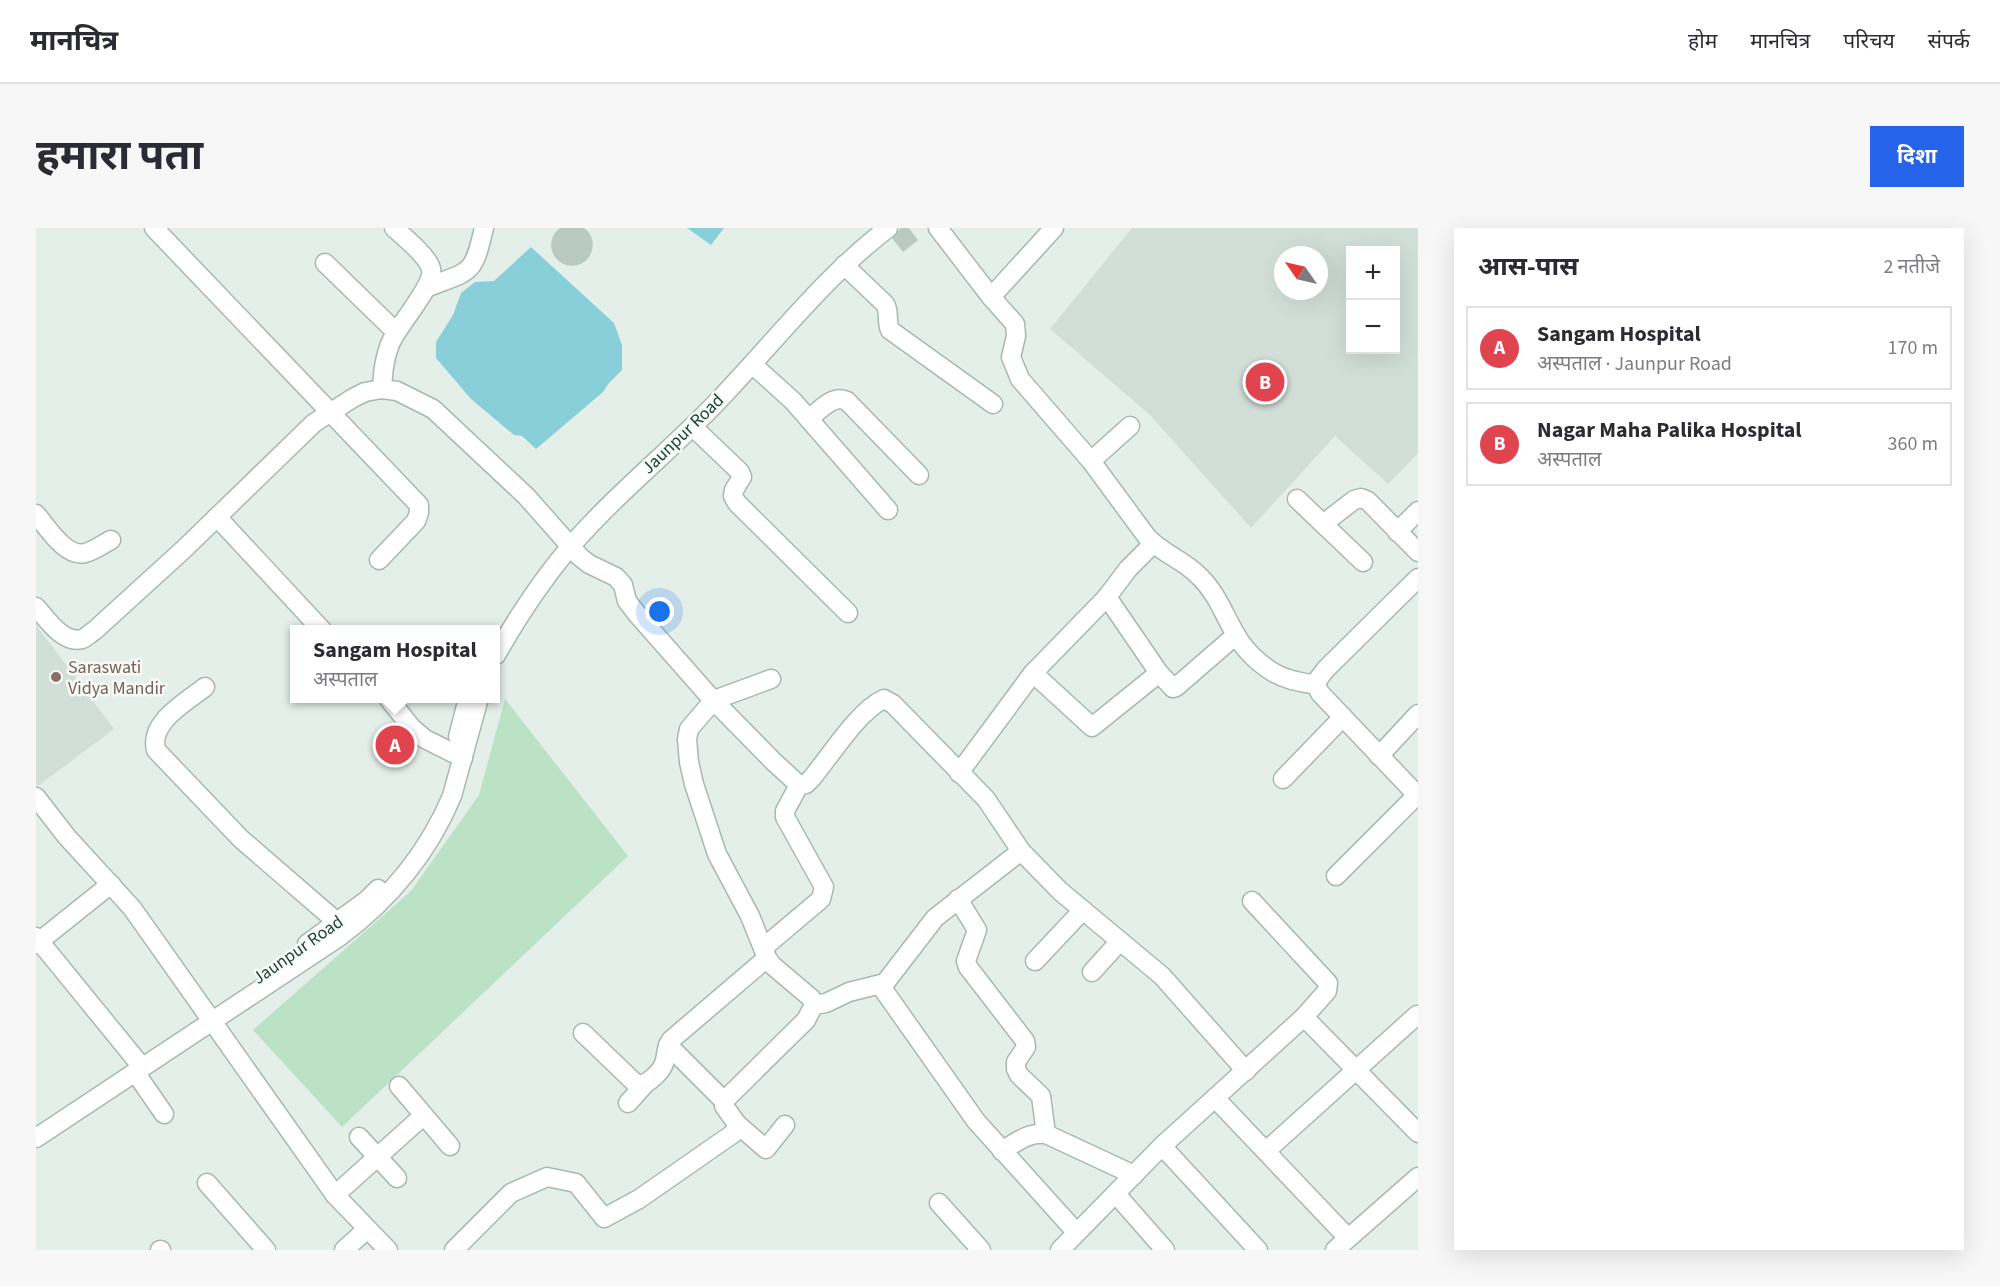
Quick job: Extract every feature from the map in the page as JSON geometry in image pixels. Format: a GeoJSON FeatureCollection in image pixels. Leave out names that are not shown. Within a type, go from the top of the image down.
{"type":"FeatureCollection","features":[{"type":"Feature","properties":{"kind":"street"},"geometry":{"type":"LineString","coordinates":[[154,228],[419,505],[416,521],[379,560]]}},
{"type":"Feature","properties":{"kind":"street"},"geometry":{"type":"LineString","coordinates":[[382,389],[383,363],[396,332],[428,287],[431,277],[431,267],[423,256],[394,228]]}},
{"type":"Feature","properties":{"kind":"street"},"geometry":{"type":"LineString","coordinates":[[428,287],[463,274],[471,267],[476,259],[484,228]]}},
{"type":"Feature","properties":{"kind":"street"},"geometry":{"type":"LineString","coordinates":[[867,228],[851,259],[885,304],[890,330],[993,404]]}},
{"type":"Feature","properties":{"kind":"street","name":"Jaunpur Road"},"geometry":{"type":"LineString","coordinates":[[500,647],[513,625],[570,547],[637,478],[693,427],[851,259],[888,228]]}},
{"type":"Feature","properties":{"kind":"street"},"geometry":{"type":"LineString","coordinates":[[938,228],[991,297],[1015,324],[1016,336],[1011,357],[1020,380],[1091,461],[1153,544],[1199,575],[1221,606],[1236,635],[1265,666],[1286,679],[1316,685]]}},
{"type":"Feature","properties":{"kind":"street"},"geometry":{"type":"LineString","coordinates":[[991,297],[1042,232]]}},
{"type":"Feature","properties":{"kind":"street"},"geometry":{"type":"LineString","coordinates":[[325,263],[396,332]]}},
{"type":"Feature","properties":{"kind":"street"},"geometry":{"type":"LineString","coordinates":[[753,365],[782,390],[888,510]]}},
{"type":"Feature","properties":{"kind":"street"},"geometry":{"type":"LineString","coordinates":[[36,607],[59,632],[69,639],[82,639],[103,623],[217,517],[314,423],[365,392],[382,389],[397,391],[434,410],[526,496],[570,547],[589,564],[616,577],[636,614],[714,700],[774,762],[799,784],[806,784],[812,778],[863,715],[875,704],[884,699],[893,704],[993,808],[1022,851],[1060,891],[1162,976],[1246,1071]]}},
{"type":"Feature","properties":{"kind":"street"},"geometry":{"type":"LineString","coordinates":[[809,419],[834,399],[841,398],[848,401],[919,474]]}},
{"type":"Feature","properties":{"kind":"street"},"geometry":{"type":"LineString","coordinates":[[1091,461],[1130,426]]}},
{"type":"Feature","properties":{"kind":"street"},"geometry":{"type":"LineString","coordinates":[[693,427],[740,472],[742,477],[733,496],[737,503],[848,613]]}},
{"type":"Feature","properties":{"kind":"street"},"geometry":{"type":"LineString","coordinates":[[1323,524],[1354,500],[1361,498],[1368,501],[1396,532],[1417,550]]}},
{"type":"Feature","properties":{"kind":"street"},"geometry":{"type":"LineString","coordinates":[[1298,500],[1363,562]]}},
{"type":"Feature","properties":{"kind":"street"},"geometry":{"type":"LineString","coordinates":[[1396,532],[1418,512]]}},
{"type":"Feature","properties":{"kind":"street"},"geometry":{"type":"LineString","coordinates":[[36,514],[68,550],[76,554],[86,553],[111,540]]}},
{"type":"Feature","properties":{"kind":"street"},"geometry":{"type":"LineString","coordinates":[[217,517],[317,625]]}},
{"type":"Feature","properties":{"kind":"street"},"geometry":{"type":"LineString","coordinates":[[959,773],[1033,673],[1107,597],[1128,569],[1153,544]]}},
{"type":"Feature","properties":{"kind":"street"},"geometry":{"type":"LineString","coordinates":[[1336,876],[1417,796],[1320,693],[1316,685],[1326,669],[1418,578]]}},
{"type":"Feature","properties":{"kind":"street"},"geometry":{"type":"LineString","coordinates":[[1107,597],[1170,687],[1176,687],[1236,635]]}},
{"type":"Feature","properties":{"kind":"street"},"geometry":{"type":"LineString","coordinates":[[1033,673],[1092,727],[1159,673]]}},
{"type":"Feature","properties":{"kind":"street"},"geometry":{"type":"LineString","coordinates":[[771,679],[714,700],[689,729],[687,740],[694,784],[717,854],[750,916],[772,965],[811,998],[814,1005]]}},
{"type":"Feature","properties":{"kind":"street"},"geometry":{"type":"LineString","coordinates":[[205,687],[164,720],[156,731],[153,742],[156,750],[241,839],[337,922]]}},
{"type":"Feature","properties":{"kind":"street"},"geometry":{"type":"LineString","coordinates":[[391,703],[412,728],[425,739],[458,756]]}},
{"type":"Feature","properties":{"kind":"street","name":"Jaunpur Road"},"geometry":{"type":"LineString","coordinates":[[36,1125],[138,1066],[211,1017],[367,900],[387,880],[434,810],[458,756],[467,703]]}},
{"type":"Feature","properties":{"kind":"street"},"geometry":{"type":"LineString","coordinates":[[211,1017],[339,937],[366,917],[393,890],[413,865],[446,810],[458,756],[478,703]]}},
{"type":"Feature","properties":{"kind":"street"},"geometry":{"type":"LineString","coordinates":[[1379,756],[1418,714]]}},
{"type":"Feature","properties":{"kind":"street"},"geometry":{"type":"LineString","coordinates":[[1283,778],[1343,717]]}},
{"type":"Feature","properties":{"kind":"street"},"geometry":{"type":"LineString","coordinates":[[628,1103],[663,1066],[671,1040],[821,899],[824,887],[784,817],[799,784]]}},
{"type":"Feature","properties":{"kind":"street"},"geometry":{"type":"LineString","coordinates":[[36,796],[68,837],[132,908],[335,1195],[388,1250]]}},
{"type":"Feature","properties":{"kind":"street"},"geometry":{"type":"LineString","coordinates":[[814,1005],[880,985],[889,979],[935,918],[1022,851]]}},
{"type":"Feature","properties":{"kind":"street"},"geometry":{"type":"LineString","coordinates":[[111,884],[37,941],[138,1066],[164,1114]]}},
{"type":"Feature","properties":{"kind":"street"},"geometry":{"type":"LineString","coordinates":[[958,899],[977,930],[966,961],[968,967],[1025,1041],[1026,1047],[1016,1062],[1016,1069],[1019,1075],[1041,1096],[1046,1134]]}},
{"type":"Feature","properties":{"kind":"street"},"geometry":{"type":"LineString","coordinates":[[1060,1250],[1162,1146],[1304,1017],[1327,991],[1328,983],[1252,901]]}},
{"type":"Feature","properties":{"kind":"street"},"geometry":{"type":"LineString","coordinates":[[1035,961],[1083,910]]}},
{"type":"Feature","properties":{"kind":"street"},"geometry":{"type":"LineString","coordinates":[[1092,972],[1120,940]]}},
{"type":"Feature","properties":{"kind":"street"},"geometry":{"type":"LineString","coordinates":[[880,985],[976,1121],[1076,1232]]}},
{"type":"Feature","properties":{"kind":"street"},"geometry":{"type":"LineString","coordinates":[[724,1101],[806,1020],[814,1005]]}},
{"type":"Feature","properties":{"kind":"street"},"geometry":{"type":"LineString","coordinates":[[1266,1151],[1417,1015]]}},
{"type":"Feature","properties":{"kind":"street"},"geometry":{"type":"LineString","coordinates":[[1304,1017],[1418,1133]]}},
{"type":"Feature","properties":{"kind":"street"},"geometry":{"type":"LineString","coordinates":[[583,1034],[634,1082],[640,1085],[645,1084]]}},
{"type":"Feature","properties":{"kind":"street"},"geometry":{"type":"LineString","coordinates":[[668,1045],[724,1101],[728,1113],[737,1124],[766,1149],[785,1125]]}},
{"type":"Feature","properties":{"kind":"street"},"geometry":{"type":"LineString","coordinates":[[36,1138],[138,1066]]}},
{"type":"Feature","properties":{"kind":"street"},"geometry":{"type":"LineString","coordinates":[[399,1086],[450,1146]]}},
{"type":"Feature","properties":{"kind":"street"},"geometry":{"type":"LineString","coordinates":[[1215,1098],[1266,1151],[1341,1244],[1418,1177]]}},
{"type":"Feature","properties":{"kind":"street"},"geometry":{"type":"LineString","coordinates":[[335,1195],[423,1116]]}},
{"type":"Feature","properties":{"kind":"street"},"geometry":{"type":"LineString","coordinates":[[454,1250],[511,1193],[547,1177],[576,1183],[604,1218],[639,1199],[728,1138],[737,1129],[737,1124]]}},
{"type":"Feature","properties":{"kind":"street"},"geometry":{"type":"LineString","coordinates":[[1002,1151],[1028,1136],[1037,1133],[1046,1134],[1134,1175]]}},
{"type":"Feature","properties":{"kind":"street"},"geometry":{"type":"LineString","coordinates":[[359,1137],[397,1178]]}},
{"type":"Feature","properties":{"kind":"street"},"geometry":{"type":"LineString","coordinates":[[1162,1146],[1258,1250]]}},
{"type":"Feature","properties":{"kind":"street"},"geometry":{"type":"LineString","coordinates":[[207,1183],[266,1250]]}},
{"type":"Feature","properties":{"kind":"street"},"geometry":{"type":"LineString","coordinates":[[1116,1194],[1165,1250]]}},
{"type":"Feature","properties":{"kind":"street"},"geometry":{"type":"LineString","coordinates":[[939,1203],[976,1249]]}},
{"type":"Feature","properties":{"kind":"street"},"geometry":{"type":"LineString","coordinates":[[344,1250],[367,1229]]}},
{"type":"Feature","properties":{"kind":"shaded area"},"geometry":{"type":"Polygon","coordinates":[[[1132,228],[1418,228],[1418,453],[1388,484],[1335,436],[1251,528],[1150,415],[1050,329],[1132,228]]]}},
{"type":"Feature","properties":{"kind":"shaded area","name":"Saraswati Vidya Mandir"},"geometry":{"type":"Polygon","coordinates":[[[36,625],[114,729],[38,786],[36,784],[36,625]]]}},
{"type":"Feature","properties":{"kind":"green space"},"geometry":{"type":"Polygon","coordinates":[[[505,699],[628,856],[342,1127],[253,1030],[411,891],[479,795],[505,699]]]}},
{"type":"Feature","properties":{"kind":"water"},"geometry":{"type":"Polygon","coordinates":[[[687,228],[724,228],[711,245],[687,228]]]}},
{"type":"Feature","properties":{"kind":"water"},"geometry":{"type":"Polygon","coordinates":[[[531,247],[614,323],[622,345],[622,370],[603,392],[536,449],[522,436],[514,435],[471,399],[436,358],[436,342],[453,315],[461,293],[475,282],[494,281],[531,247]]]}},
{"type":"Feature","properties":{"kind":"building"},"geometry":{"type":"Polygon","coordinates":[[[572,225],[586,231],[592,245],[586,259],[572,265],[558,259],[552,245],[558,231],[572,225]]]}},
{"type":"Feature","properties":{"kind":"building"},"geometry":{"type":"Polygon","coordinates":[[[902,228],[908,228],[917,240],[903,251],[893,238],[902,228]]]}},
{"type":"Feature","properties":{"kind":"place","name":"Nagar Maha Palika Hospital"},"geometry":{"type":"Point","coordinates":[1265,382]}},
{"type":"Feature","properties":{"kind":"place","name":"Saraswati Vidya Mandir"},"geometry":{"type":"Point","coordinates":[56,677]}},
{"type":"Feature","properties":{"kind":"place","name":"Sangam Hospital"},"geometry":{"type":"Point","coordinates":[395,745]}}]}
